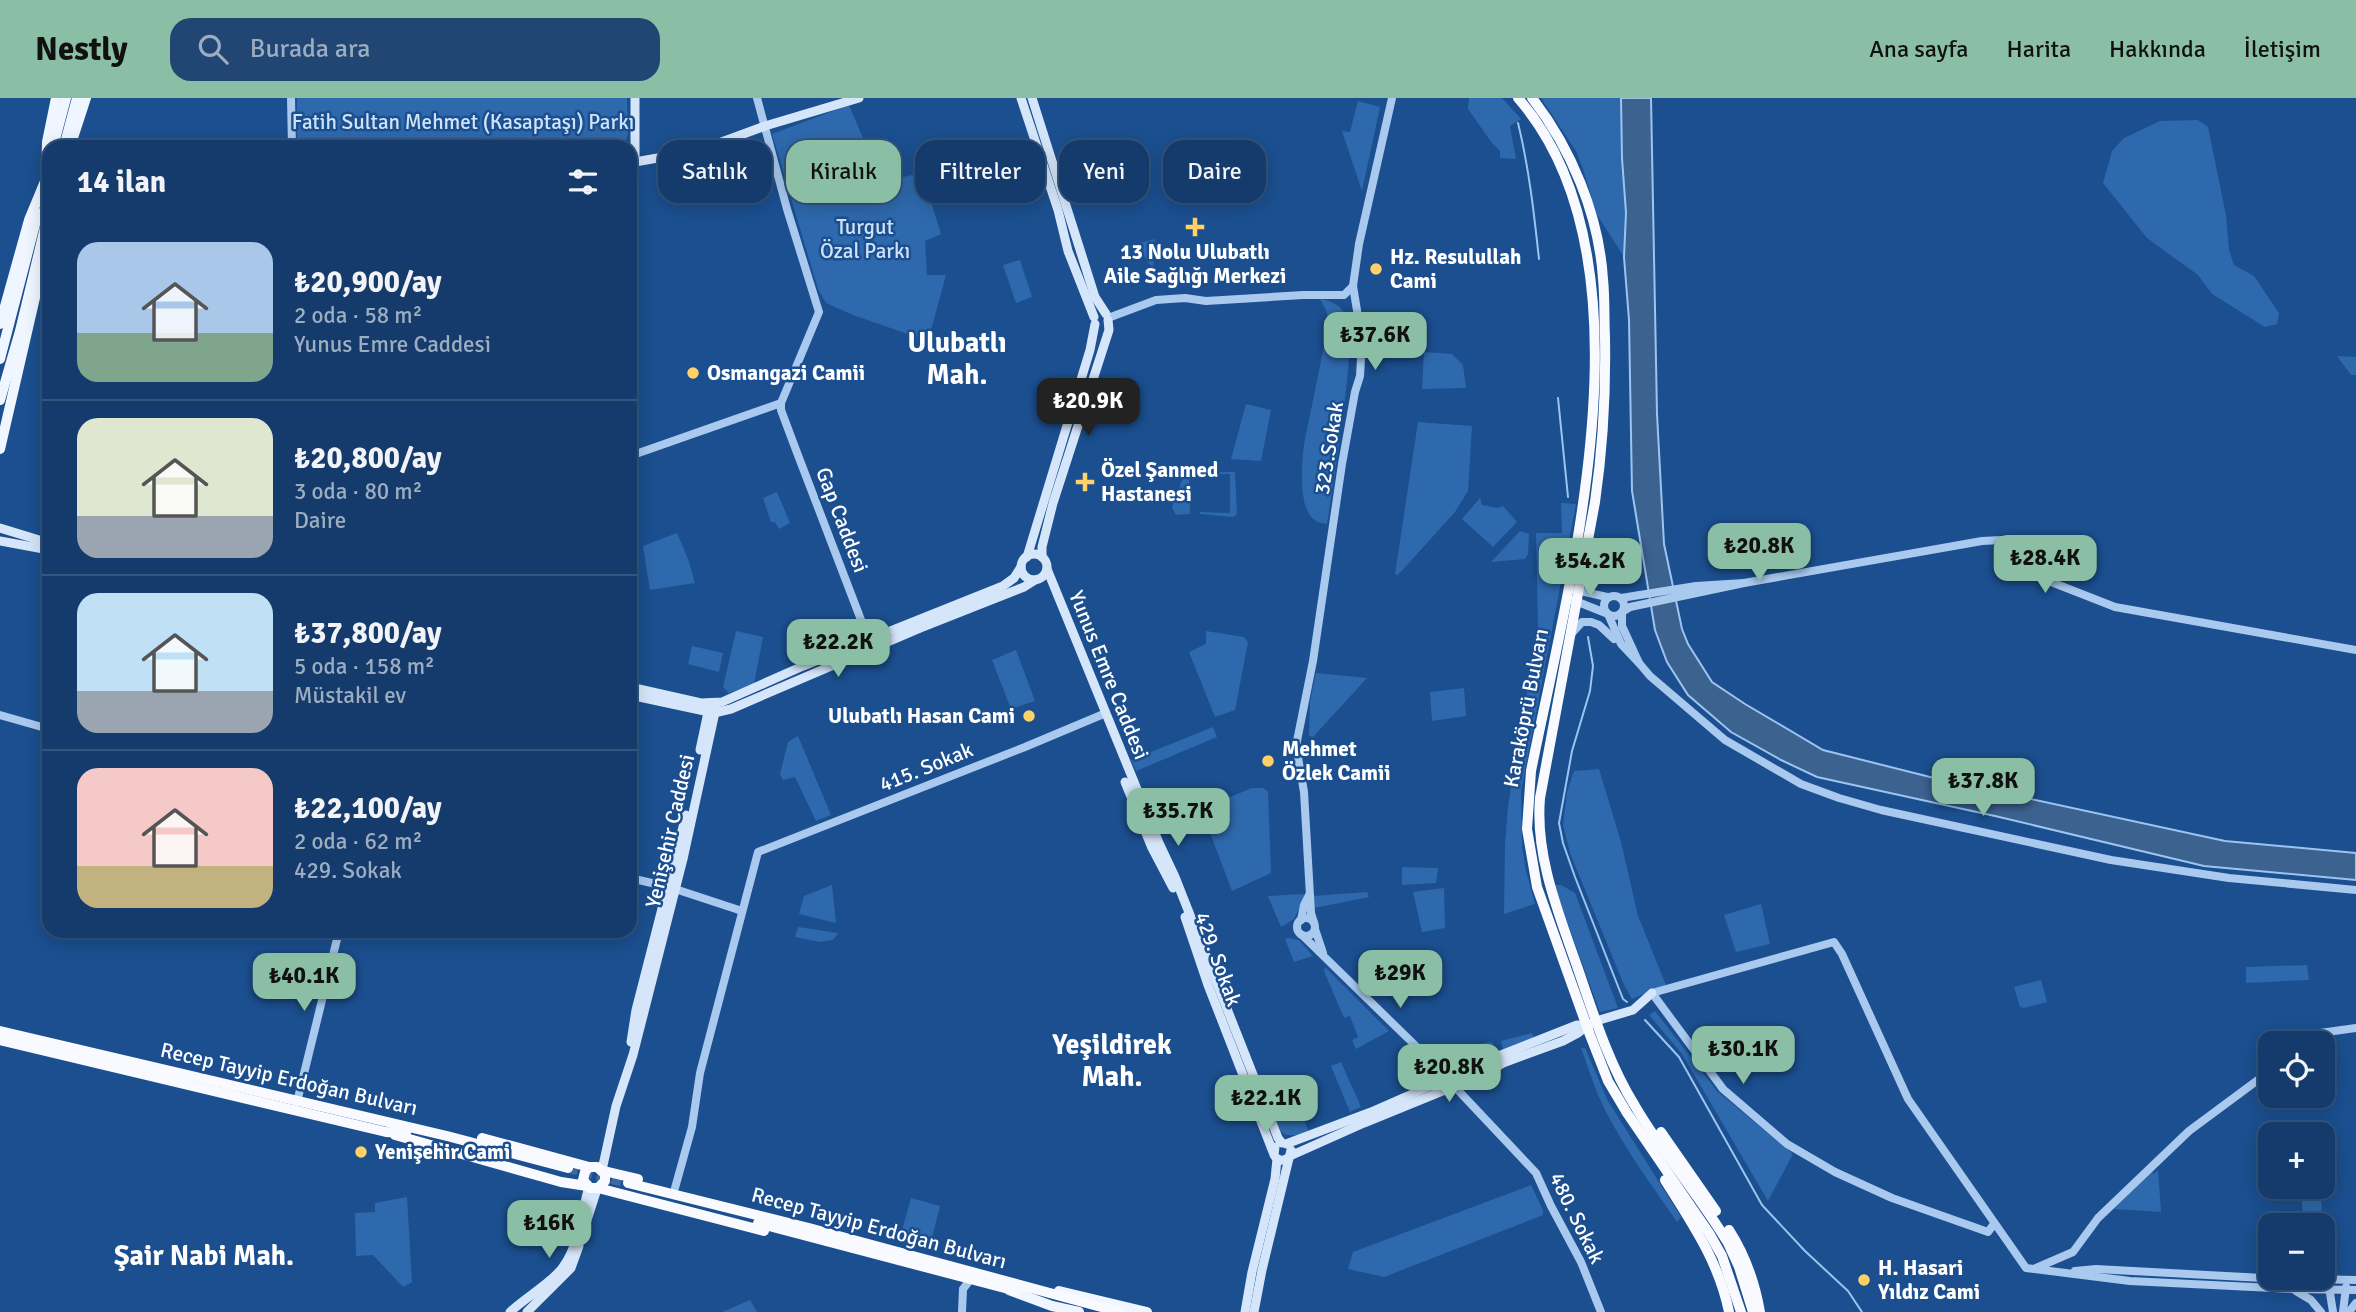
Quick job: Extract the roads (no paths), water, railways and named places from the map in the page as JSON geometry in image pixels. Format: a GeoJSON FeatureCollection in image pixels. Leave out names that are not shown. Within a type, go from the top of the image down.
{"type":"FeatureCollection","features":[{"type":"Feature","properties":{"kind":"highway","name":"Karaköprü Bulvarı"},"geometry":{"type":"LineString","coordinates":[[1518,98],[1544,133],[1563,168],[1584,236],[1591,280],[1593,416],[1573,595],[1572,633],[1544,773],[1539,813],[1549,883],[1608,1081],[1709,1233],[1742,1293]]}},
{"type":"Feature","properties":{"kind":"highway","name":"Karaköprü Bulvarı"},"geometry":{"type":"LineString","coordinates":[[1532,98],[1551,123],[1574,165],[1593,224],[1603,279],[1605,374],[1601,458],[1573,595],[1531,771],[1527,829],[1537,887],[1591,1023],[1636,1108],[1719,1227],[1739,1267],[1742,1293]]}},
{"type":"Feature","properties":{"kind":"highway"},"geometry":{"type":"LineString","coordinates":[[0,1024],[123,1054],[134,1067],[117,1074],[0,1046]]}},
{"type":"Feature","properties":{"kind":"highway","name":"Recep Tayyip Erdoğan Bulvarı"},"geometry":{"type":"LineString","coordinates":[[0,1031],[386,1132],[452,1153],[504,1164],[567,1171]]}},
{"type":"Feature","properties":{"kind":"highway","name":"Recep Tayyip Erdoğan Bulvarı"},"geometry":{"type":"LineString","coordinates":[[0,1040],[447,1136],[567,1171]]}},
{"type":"Feature","properties":{"kind":"highway"},"geometry":{"type":"LineString","coordinates":[[1636,1108],[1653,1121],[1682,1159],[1734,1239],[1751,1276],[1760,1312]]}},
{"type":"Feature","properties":{"kind":"highway"},"geometry":{"type":"LineString","coordinates":[[1641,1134],[1651,1160],[1712,1258],[1721,1279],[1729,1312]]}},
{"type":"Feature","properties":{"kind":"highway"},"geometry":{"type":"LineString","coordinates":[[593,1188],[606,1181],[597,1169]]}},
{"type":"Feature","properties":{"kind":"highway"},"geometry":{"type":"LineString","coordinates":[[593,1188],[583,1176],[597,1169]]}},
{"type":"Feature","properties":{"kind":"highway"},"geometry":{"type":"LineString","coordinates":[[567,1171],[597,1169],[624,1185]]}},
{"type":"Feature","properties":{"kind":"highway"},"geometry":{"type":"LineString","coordinates":[[567,1171],[593,1188],[624,1185],[675,1188],[742,1206],[806,1232]]}},
{"type":"Feature","properties":{"kind":"highway","name":"Recep Tayyip Erdoğan Bulvarı"},"geometry":{"type":"LineString","coordinates":[[624,1185],[1005,1285],[1097,1312]]}},
{"type":"Feature","properties":{"kind":"highway","name":"Recep Tayyip Erdoğan Bulvarı"},"geometry":{"type":"LineString","coordinates":[[806,1232],[970,1280],[1039,1290],[1120,1312]]}},
{"type":"Feature","properties":{"kind":"highway"},"geometry":{"type":"LineString","coordinates":[[1741,1312],[1742,1293]]}},
{"type":"Feature","properties":{"kind":"highway"},"geometry":{"type":"LineString","coordinates":[[1742,1293],[1753,1312]]}},
{"type":"Feature","properties":{"kind":"main road"},"geometry":{"type":"LineString","coordinates":[[47,140],[56,98]]}},
{"type":"Feature","properties":{"kind":"main road"},"geometry":{"type":"LineString","coordinates":[[55,140],[66,98]]}},
{"type":"Feature","properties":{"kind":"main road"},"geometry":{"type":"LineString","coordinates":[[66,140],[77,98]]}},
{"type":"Feature","properties":{"kind":"main road"},"geometry":{"type":"LineString","coordinates":[[72,140],[86,98]]}},
{"type":"Feature","properties":{"kind":"main road"},"geometry":{"type":"LineString","coordinates":[[634,140],[635,98]]}},
{"type":"Feature","properties":{"kind":"main road"},"geometry":{"type":"LineString","coordinates":[[637,163],[697,151],[765,126],[859,98]]}},
{"type":"Feature","properties":{"kind":"main road"},"geometry":{"type":"LineString","coordinates":[[637,696],[731,709],[1003,586],[1014,578],[1027,557],[1090,350],[1095,321],[1068,251],[1058,210],[1021,98]]}},
{"type":"Feature","properties":{"kind":"main road"},"geometry":{"type":"LineString","coordinates":[[871,644],[1024,587],[1043,577],[1047,569],[1042,557],[1042,547],[1052,503],[1109,330],[1108,317],[1095,297],[1032,98]]}},
{"type":"Feature","properties":{"kind":"main road"},"geometry":{"type":"LineString","coordinates":[[0,324],[29,220],[42,189]]}},
{"type":"Feature","properties":{"kind":"main road"},"geometry":{"type":"LineString","coordinates":[[0,359],[42,196]]}},
{"type":"Feature","properties":{"kind":"main road"},"geometry":{"type":"LineString","coordinates":[[0,400],[42,240]]}},
{"type":"Feature","properties":{"kind":"main road"},"geometry":{"type":"LineString","coordinates":[[0,449],[42,267]]}},
{"type":"Feature","properties":{"kind":"main road"},"geometry":{"type":"LineString","coordinates":[[1095,321],[1104,326],[1108,317]]}},
{"type":"Feature","properties":{"kind":"main road"},"geometry":{"type":"LineString","coordinates":[[0,528],[42,541]]}},
{"type":"Feature","properties":{"kind":"main road"},"geometry":{"type":"LineString","coordinates":[[0,541],[42,549]]}},
{"type":"Feature","properties":{"kind":"main road"},"geometry":{"type":"LineString","coordinates":[[1027,557],[1042,557]]}},
{"type":"Feature","properties":{"kind":"main road"},"geometry":{"type":"LineString","coordinates":[[1021,567],[1024,575],[1035,580]]}},
{"type":"Feature","properties":{"kind":"main road","name":"Yunus Emre Caddesi"},"geometry":{"type":"LineString","coordinates":[[1047,569],[1175,877],[1278,1138],[1284,1144]]}},
{"type":"Feature","properties":{"kind":"main road"},"geometry":{"type":"LineString","coordinates":[[637,689],[712,708]]}},
{"type":"Feature","properties":{"kind":"main road","name":"Yenişehir Caddesi"},"geometry":{"type":"LineString","coordinates":[[597,1169],[633,1055],[712,708]]}},
{"type":"Feature","properties":{"kind":"main road","name":"429. Sokak"},"geometry":{"type":"LineString","coordinates":[[1125,782],[1152,848],[1170,879],[1208,985],[1275,1155]]}},
{"type":"Feature","properties":{"kind":"main road"},"geometry":{"type":"LineString","coordinates":[[1245,1312],[1275,1179],[1275,1147],[1450,1083],[1484,1074],[1503,1063],[1563,1041],[1591,1023],[1633,1010],[1652,993]]}},
{"type":"Feature","properties":{"kind":"main road"},"geometry":{"type":"LineString","coordinates":[[1275,1155],[1283,1160],[1450,1083]]}},
{"type":"Feature","properties":{"kind":"main road"},"geometry":{"type":"LineString","coordinates":[[1254,1312],[1291,1150],[1284,1144]]}},
{"type":"Feature","properties":{"kind":"main road"},"geometry":{"type":"LineString","coordinates":[[510,1312],[556,1274],[564,1264],[572,1251],[593,1188]]}},
{"type":"Feature","properties":{"kind":"main road"},"geometry":{"type":"LineString","coordinates":[[527,1312],[571,1268],[594,1202],[593,1188]]}},
{"type":"Feature","properties":{"kind":"main road"},"geometry":{"type":"LineString","coordinates":[[1005,1285],[1052,1306],[1079,1312]]}},
{"type":"Feature","properties":{"kind":"main road"},"geometry":{"type":"LineString","coordinates":[[1005,1285],[1076,1294],[1147,1312]]}},
{"type":"Feature","properties":{"kind":"street"},"geometry":{"type":"LineString","coordinates":[[292,98],[292,140]]}},
{"type":"Feature","properties":{"kind":"street"},"geometry":{"type":"LineString","coordinates":[[637,454],[781,403],[819,312],[757,98]]}},
{"type":"Feature","properties":{"kind":"street","name":"323.Sokak"},"geometry":{"type":"LineString","coordinates":[[1324,956],[1311,913],[1304,792],[1296,746],[1316,639],[1342,464],[1360,376],[1362,341],[1353,286],[1359,244],[1392,98]]}},
{"type":"Feature","properties":{"kind":"street"},"geometry":{"type":"LineString","coordinates":[[1108,317],[1156,300],[1185,298],[1206,301],[1344,295],[1353,286]]}},
{"type":"Feature","properties":{"kind":"street","name":"Gap Caddesi"},"geometry":{"type":"LineString","coordinates":[[781,403],[781,410],[871,644]]}},
{"type":"Feature","properties":{"kind":"street"},"geometry":{"type":"LineString","coordinates":[[1573,595],[1614,595],[1620,598],[1645,599],[1970,543],[2002,540],[2046,580],[2115,607],[2356,650]]}},
{"type":"Feature","properties":{"kind":"street"},"geometry":{"type":"LineString","coordinates":[[1573,595],[1614,616],[1645,599]]}},
{"type":"Feature","properties":{"kind":"street"},"geometry":{"type":"LineString","coordinates":[[1607,597],[1603,606],[1621,644]]}},
{"type":"Feature","properties":{"kind":"street"},"geometry":{"type":"LineString","coordinates":[[1620,598],[1624,606],[1622,626],[1639,663]]}},
{"type":"Feature","properties":{"kind":"street"},"geometry":{"type":"LineString","coordinates":[[1572,633],[1582,622],[1599,625],[1621,644],[1650,676],[1725,740],[1801,784],[1839,798],[1881,810],[2111,860],[2229,878],[2356,890]]}},
{"type":"Feature","properties":{"kind":"street","name":"415. Sokak"},"geometry":{"type":"LineString","coordinates":[[743,911],[758,852],[1105,713]]}},
{"type":"Feature","properties":{"kind":"street"},"geometry":{"type":"LineString","coordinates":[[0,715],[42,727]]}},
{"type":"Feature","properties":{"kind":"street"},"geometry":{"type":"LineString","coordinates":[[637,880],[743,911],[700,1073],[692,1127],[675,1188]]}},
{"type":"Feature","properties":{"kind":"street"},"geometry":{"type":"LineString","coordinates":[[1301,920],[1310,919],[1314,926],[1310,935],[1302,935],[1297,928],[1310,892]]}},
{"type":"Feature","properties":{"kind":"street","name":"480. Sokak"},"geometry":{"type":"LineString","coordinates":[[1302,935],[1423,1053],[1536,1173],[1581,1262],[1601,1312]]}},
{"type":"Feature","properties":{"kind":"street"},"geometry":{"type":"LineString","coordinates":[[297,1102],[337,938]]}},
{"type":"Feature","properties":{"kind":"street"},"geometry":{"type":"LineString","coordinates":[[1994,1224],[1988,1232],[1921,1210],[1892,1199],[1799,1152],[1723,1089],[1652,993],[1834,942],[1842,954],[1908,1099],[2026,1268],[2130,1281],[2258,1287]]}},
{"type":"Feature","properties":{"kind":"street"},"geometry":{"type":"LineString","coordinates":[[2334,1031],[2356,1028]]}},
{"type":"Feature","properties":{"kind":"street"},"geometry":{"type":"LineString","coordinates":[[2033,1268],[2073,1252],[2098,1218],[2189,1131],[2258,1080]]}},
{"type":"Feature","properties":{"kind":"street"},"geometry":{"type":"LineString","coordinates":[[2075,1273],[2096,1269],[2258,1280]]}},
{"type":"Feature","properties":{"kind":"street"},"geometry":{"type":"LineString","coordinates":[[962,1312],[962,1294],[970,1280]]}},
{"type":"Feature","properties":{"kind":"street"},"geometry":{"type":"LineString","coordinates":[[2343,1312],[2351,1285]]}},
{"type":"Feature","properties":{"kind":"street"},"geometry":{"type":"LineString","coordinates":[[2296,1290],[2311,1300],[2321,1312]]}},
{"type":"Feature","properties":{"kind":"street"},"geometry":{"type":"LineString","coordinates":[[2330,1290],[2333,1312]]}},
{"type":"Feature","properties":{"kind":"street"},"geometry":{"type":"LineString","coordinates":[[2349,1312],[2356,1303]]}},
{"type":"Feature","properties":{"kind":"waterway"},"geometry":{"type":"LineString","coordinates":[[1518,123],[1528,174],[1539,259]]}},
{"type":"Feature","properties":{"kind":"waterway"},"geometry":{"type":"LineString","coordinates":[[1558,398],[1568,497]]}},
{"type":"Feature","properties":{"kind":"waterway"},"geometry":{"type":"LineString","coordinates":[[1588,637],[1593,666],[1590,691],[1572,751],[1559,823],[1575,877],[1623,999],[1627,1002]]}},
{"type":"Feature","properties":{"kind":"waterway"},"geometry":{"type":"LineString","coordinates":[[1645,1020],[1679,1057],[1762,1205],[1805,1251],[1848,1291],[1862,1312]]}},
{"type":"Feature","properties":{"kind":"tunnel"},"geometry":{"type":"LineString","coordinates":[[568,1168],[628,1183]]}},
{"type":"Feature","properties":{"kind":"place","name":"13 Nolu Ulubatlı Aile Sağlığı Merkezi"},"geometry":{"type":"Point","coordinates":[1195,227]}},
{"type":"Feature","properties":{"kind":"place","name":"Hz. Resulullah Cami"},"geometry":{"type":"Point","coordinates":[1376,269]}},
{"type":"Feature","properties":{"kind":"place","name":"Osmangazi Camii"},"geometry":{"type":"Point","coordinates":[693,373]}},
{"type":"Feature","properties":{"kind":"place","name":"Özel Şanmed Hastanesi"},"geometry":{"type":"Point","coordinates":[1085,482]}},
{"type":"Feature","properties":{"kind":"place","name":"Ulubatlı Hasan Cami"},"geometry":{"type":"Point","coordinates":[1029,716]}},
{"type":"Feature","properties":{"kind":"place","name":"Mehmet Özlek Camii"},"geometry":{"type":"Point","coordinates":[1268,761]}},
{"type":"Feature","properties":{"kind":"place","name":"Yenişehir Cami"},"geometry":{"type":"Point","coordinates":[361,1152]}},
{"type":"Feature","properties":{"kind":"place","name":"H. Hasari Yıldız Cami"},"geometry":{"type":"Point","coordinates":[1864,1280]}},
{"type":"Feature","properties":{"kind":"district","name":"Ulubatlı Mah."},"geometry":{"type":"Point","coordinates":[957,358]}},
{"type":"Feature","properties":{"kind":"district","name":"Yeşildirek Mah."},"geometry":{"type":"Point","coordinates":[1112,1060]}},
{"type":"Feature","properties":{"kind":"district","name":"Şair Nabi Mah."},"geometry":{"type":"Point","coordinates":[204,1255]}},
{"type":"Feature","properties":{"kind":"park label","name":"Fatih Sultan Mehmet (Kasaptaşı) Parkı"},"geometry":{"type":"Point","coordinates":[463,122]}},
{"type":"Feature","properties":{"kind":"park label","name":"Turgut Özal Parkı"},"geometry":{"type":"Point","coordinates":[865,239]}}]}
